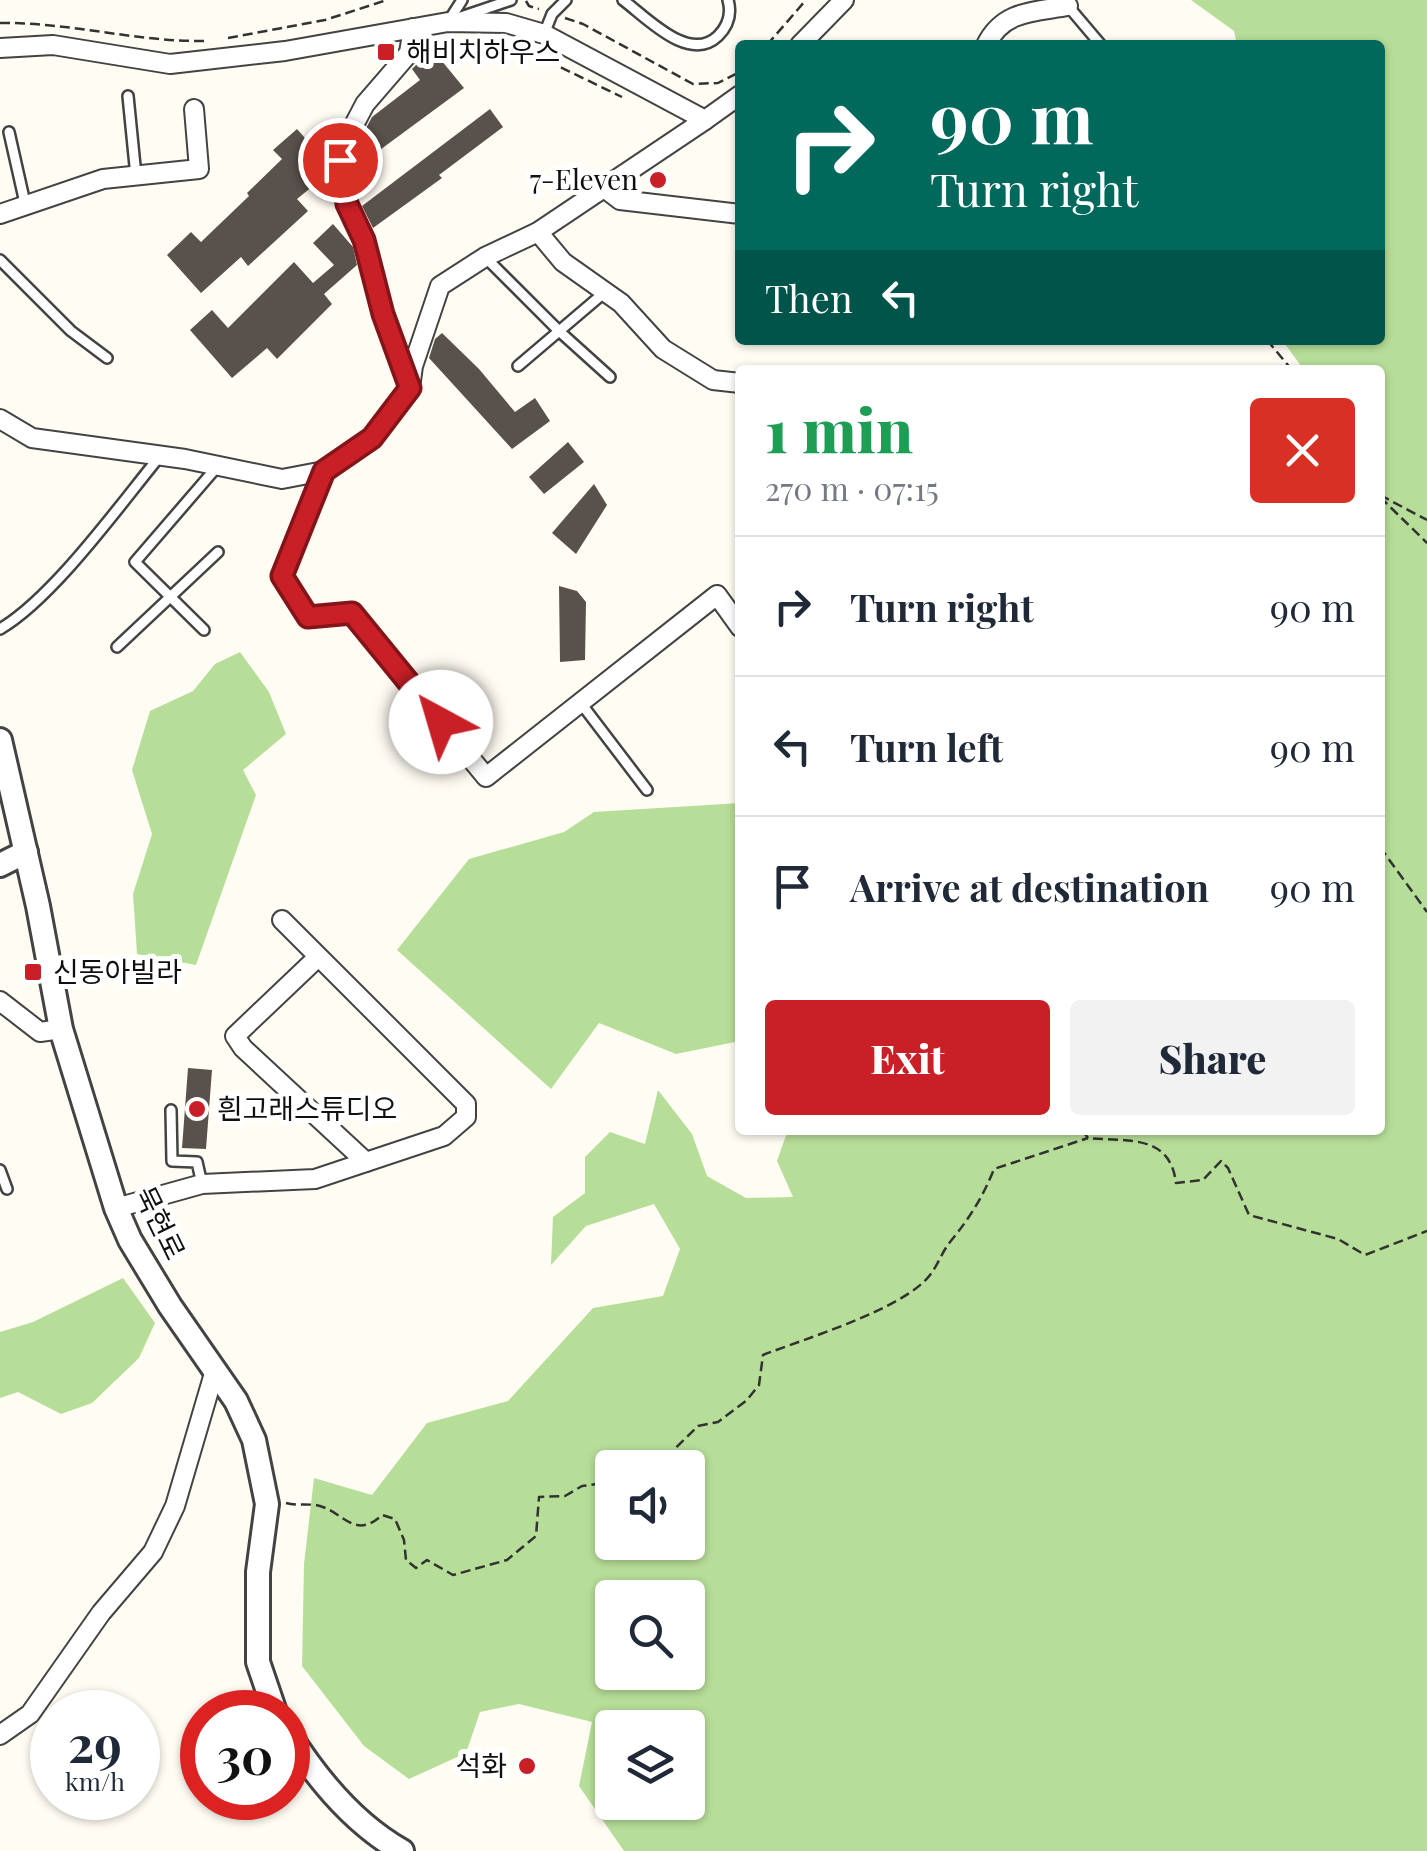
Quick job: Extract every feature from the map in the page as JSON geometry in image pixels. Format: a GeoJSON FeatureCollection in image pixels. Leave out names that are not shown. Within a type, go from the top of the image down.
{"type":"FeatureCollection","features":[{"type":"Feature","properties":{"kind":"street"},"geometry":{"type":"LineString","coordinates":[[805,40],[844,0]]}},
{"type":"Feature","properties":{"kind":"street"},"geometry":{"type":"LineString","coordinates":[[989,40],[994,30],[1012,16],[1066,3]]}},
{"type":"Feature","properties":{"kind":"street"},"geometry":{"type":"LineString","coordinates":[[0,48],[53,45],[170,64],[285,51],[448,22],[506,22],[544,34],[705,120]]}},
{"type":"Feature","properties":{"kind":"street"},"geometry":{"type":"LineString","coordinates":[[410,388],[383,314],[364,240],[347,204],[340,160],[365,104],[409,53],[414,28]]}},
{"type":"Feature","properties":{"kind":"street"},"geometry":{"type":"LineString","coordinates":[[0,419],[32,438],[160,456],[282,480],[324,471],[372,438],[410,388],[412,366],[440,286],[484,257],[538,232],[735,99]]}},
{"type":"Feature","properties":{"kind":"street"},"geometry":{"type":"LineString","coordinates":[[0,214],[103,179],[200,169],[194,109]]}},
{"type":"Feature","properties":{"kind":"street"},"geometry":{"type":"LineString","coordinates":[[603,187],[620,200],[735,213]]}},
{"type":"Feature","properties":{"kind":"street"},"geometry":{"type":"LineString","coordinates":[[538,232],[563,262],[620,303],[663,349],[713,380],[735,382]]}},
{"type":"Feature","properties":{"kind":"street"},"geometry":{"type":"LineString","coordinates":[[324,471],[282,576],[308,617],[352,613],[486,777],[717,594],[735,620]]}},
{"type":"Feature","properties":{"kind":"street","name":"묵현로"},"geometry":{"type":"LineString","coordinates":[[0,740],[61,1029],[116,1208],[130,1240],[170,1306],[236,1400],[254,1440],[268,1504],[258,1572],[258,1662],[268,1690]]}},
{"type":"Feature","properties":{"kind":"street"},"geometry":{"type":"LineString","coordinates":[[0,865],[26,852]]}},
{"type":"Feature","properties":{"kind":"street"},"geometry":{"type":"LineString","coordinates":[[116,1208],[202,1184],[315,1179],[444,1136],[466,1118],[466,1104],[282,920]]}},
{"type":"Feature","properties":{"kind":"street"},"geometry":{"type":"LineString","coordinates":[[317,958],[235,1036],[243,1048],[366,1162]]}},
{"type":"Feature","properties":{"kind":"street"},"geometry":{"type":"LineString","coordinates":[[0,1001],[40,1032],[61,1029]]}},
{"type":"Feature","properties":{"kind":"street"},"geometry":{"type":"LineString","coordinates":[[0,1735],[30,1714],[101,1613],[154,1552],[175,1506],[215,1370]]}},
{"type":"Feature","properties":{"kind":"street"},"geometry":{"type":"LineString","coordinates":[[310,1768],[383,1840],[402,1851]]}},
{"type":"Feature","properties":{"kind":"lane"},"geometry":{"type":"LineString","coordinates":[[448,22],[462,0]]}},
{"type":"Feature","properties":{"kind":"lane"},"geometry":{"type":"LineString","coordinates":[[448,22],[511,0]]}},
{"type":"Feature","properties":{"kind":"lane"},"geometry":{"type":"LineString","coordinates":[[544,34],[552,14],[566,0]]}},
{"type":"Feature","properties":{"kind":"lane"},"geometry":{"type":"LineString","coordinates":[[622,0],[674,38],[694,46],[720,34],[731,12],[728,0]]}},
{"type":"Feature","properties":{"kind":"lane"},"geometry":{"type":"LineString","coordinates":[[1066,3],[1097,40]]}},
{"type":"Feature","properties":{"kind":"lane"},"geometry":{"type":"LineString","coordinates":[[128,96],[136,176]]}},
{"type":"Feature","properties":{"kind":"lane"},"geometry":{"type":"LineString","coordinates":[[9,132],[24,204]]}},
{"type":"Feature","properties":{"kind":"lane"},"geometry":{"type":"LineString","coordinates":[[484,257],[610,377]]}},
{"type":"Feature","properties":{"kind":"lane"},"geometry":{"type":"LineString","coordinates":[[0,260],[70,330],[107,358]]}},
{"type":"Feature","properties":{"kind":"lane"},"geometry":{"type":"LineString","coordinates":[[518,366],[605,292]]}},
{"type":"Feature","properties":{"kind":"lane"},"geometry":{"type":"LineString","coordinates":[[0,630],[44,593],[160,456]]}},
{"type":"Feature","properties":{"kind":"lane"},"geometry":{"type":"LineString","coordinates":[[204,630],[135,562],[216,468]]}},
{"type":"Feature","properties":{"kind":"lane"},"geometry":{"type":"LineString","coordinates":[[117,647],[218,552]]}},
{"type":"Feature","properties":{"kind":"lane"},"geometry":{"type":"LineString","coordinates":[[580,702],[648,790]]}},
{"type":"Feature","properties":{"kind":"lane"},"geometry":{"type":"LineString","coordinates":[[171,1110],[172,1160],[197,1162],[202,1184]]}},
{"type":"Feature","properties":{"kind":"lane"},"geometry":{"type":"LineString","coordinates":[[0,1170],[7,1190]]}},
{"type":"Feature","properties":{"kind":"path"},"geometry":{"type":"LineString","coordinates":[[228,38],[325,20],[387,0]]}},
{"type":"Feature","properties":{"kind":"path"},"geometry":{"type":"LineString","coordinates":[[525,0],[528,6],[583,24],[693,84],[718,83],[735,74]]}},
{"type":"Feature","properties":{"kind":"path"},"geometry":{"type":"LineString","coordinates":[[771,40],[806,0]]}},
{"type":"Feature","properties":{"kind":"path"},"geometry":{"type":"LineString","coordinates":[[0,22],[44,22],[168,42],[213,41]]}},
{"type":"Feature","properties":{"kind":"path"},"geometry":{"type":"LineString","coordinates":[[1271,345],[1288,365]]}},
{"type":"Feature","properties":{"kind":"path"},"geometry":{"type":"LineString","coordinates":[[1385,499],[1427,520]]}},
{"type":"Feature","properties":{"kind":"path"},"geometry":{"type":"LineString","coordinates":[[1385,501],[1427,543]]}},
{"type":"Feature","properties":{"kind":"path"},"geometry":{"type":"LineString","coordinates":[[1385,854],[1427,912]]}},
{"type":"Feature","properties":{"kind":"path"},"geometry":{"type":"LineString","coordinates":[[673,1450],[698,1426],[718,1422],[748,1400],[759,1385],[763,1355],[909,1294],[930,1276],[942,1252],[975,1210],[994,1169],[1088,1138],[1146,1142],[1159,1147],[1174,1168],[1176,1182],[1203,1180],[1221,1161],[1249,1214],[1338,1239],[1365,1255],[1427,1230]]}},
{"type":"Feature","properties":{"kind":"path"},"geometry":{"type":"LineString","coordinates":[[268,1504],[319,1506],[340,1520],[360,1526],[382,1515],[396,1520],[406,1560],[416,1568],[427,1560],[434,1561],[453,1575],[507,1560],[536,1536],[539,1497],[565,1496],[582,1486],[595,1484]]}},
{"type":"Feature","properties":{"kind":"green space"},"geometry":{"type":"Polygon","coordinates":[[[1191,0],[1427,0],[1427,1851],[624,1851],[603,1820],[705,1820],[705,1710],[595,1710],[595,1809],[579,1786],[592,1722],[519,1704],[480,1712],[466,1753],[409,1779],[364,1746],[302,1666],[304,1564],[314,1478],[372,1495],[427,1423],[508,1401],[593,1308],[663,1296],[680,1249],[654,1204],[586,1226],[551,1265],[553,1217],[585,1193],[585,1157],[610,1132],[645,1144],[658,1090],[692,1134],[707,1176],[746,1198],[793,1197],[777,1161],[786,1135],[1385,1135],[1385,365],[1300,365],[1286,345],[1385,345],[1385,40],[1236,40],[1234,31],[1191,0]]]}},
{"type":"Feature","properties":{"kind":"green space"},"geometry":{"type":"Polygon","coordinates":[[[240,652],[269,692],[286,734],[243,770],[256,795],[196,965],[137,954],[133,894],[152,834],[132,770],[150,711],[193,691],[215,664],[240,652]]]}},
{"type":"Feature","properties":{"kind":"green space"},"geometry":{"type":"Polygon","coordinates":[[[735,803],[735,1042],[676,1054],[599,1023],[551,1089],[397,950],[469,859],[564,832],[594,812],[735,803]]]}},
{"type":"Feature","properties":{"kind":"green space"},"geometry":{"type":"Polygon","coordinates":[[[123,1278],[155,1323],[139,1358],[92,1403],[61,1414],[18,1392],[0,1398],[0,1332],[33,1322],[123,1278]]]}},
{"type":"Feature","properties":{"kind":"building"},"geometry":{"type":"Polygon","coordinates":[[[432,49],[464,88],[354,169],[356,147],[372,117],[420,80],[412,69],[432,49]]]}},
{"type":"Feature","properties":{"kind":"building"},"geometry":{"type":"Polygon","coordinates":[[[490,109],[503,127],[373,228],[362,206],[490,109]]]}},
{"type":"Feature","properties":{"kind":"building"},"geometry":{"type":"Polygon","coordinates":[[[297,129],[328,164],[329,173],[297,199],[308,211],[248,266],[241,257],[201,293],[167,255],[191,232],[201,242],[249,196],[247,193],[282,159],[273,150],[297,129]]]}},
{"type":"Feature","properties":{"kind":"building"},"geometry":{"type":"Polygon","coordinates":[[[333,224],[353,247],[357,265],[324,294],[332,304],[277,359],[267,348],[232,378],[190,330],[212,310],[228,328],[294,262],[313,283],[334,265],[313,243],[333,224]]]}},
{"type":"Feature","properties":{"kind":"building"},"geometry":{"type":"Polygon","coordinates":[[[442,333],[515,412],[535,398],[550,421],[512,449],[429,358],[435,339],[442,333]]]}},
{"type":"Feature","properties":{"kind":"building"},"geometry":{"type":"Polygon","coordinates":[[[568,442],[584,462],[544,494],[529,477],[568,442]]]}},
{"type":"Feature","properties":{"kind":"building"},"geometry":{"type":"Polygon","coordinates":[[[594,484],[607,505],[576,554],[552,533],[594,484]]]}},
{"type":"Feature","properties":{"kind":"building"},"geometry":{"type":"Polygon","coordinates":[[[559,586],[577,591],[586,602],[585,660],[560,662],[559,586]]]}},
{"type":"Feature","properties":{"kind":"building","name":"흰고래스튜디오"},"geometry":{"type":"Polygon","coordinates":[[[188,1068],[212,1070],[206,1149],[182,1148],[188,1068]]]}},
{"type":"Feature","properties":{"kind":"place","name":"해비치하우스"},"geometry":{"type":"Point","coordinates":[386,52]}},
{"type":"Feature","properties":{"kind":"place","name":"7-Eleven"},"geometry":{"type":"Point","coordinates":[658,180]}},
{"type":"Feature","properties":{"kind":"place","name":"신동아빌라"},"geometry":{"type":"Point","coordinates":[33,972]}},
{"type":"Feature","properties":{"kind":"place","name":"흰고래스튜디오"},"geometry":{"type":"Point","coordinates":[197,1109]}},
{"type":"Feature","properties":{"kind":"place","name":"석화"},"geometry":{"type":"Point","coordinates":[527,1766]}},
{"type":"Feature","properties":{"kind":"route"},"geometry":{"type":"LineString","coordinates":[[340,160],[347,204],[364,240],[383,314],[410,388],[372,438],[324,471],[282,576],[308,617],[352,613],[441,722]]}}]}
